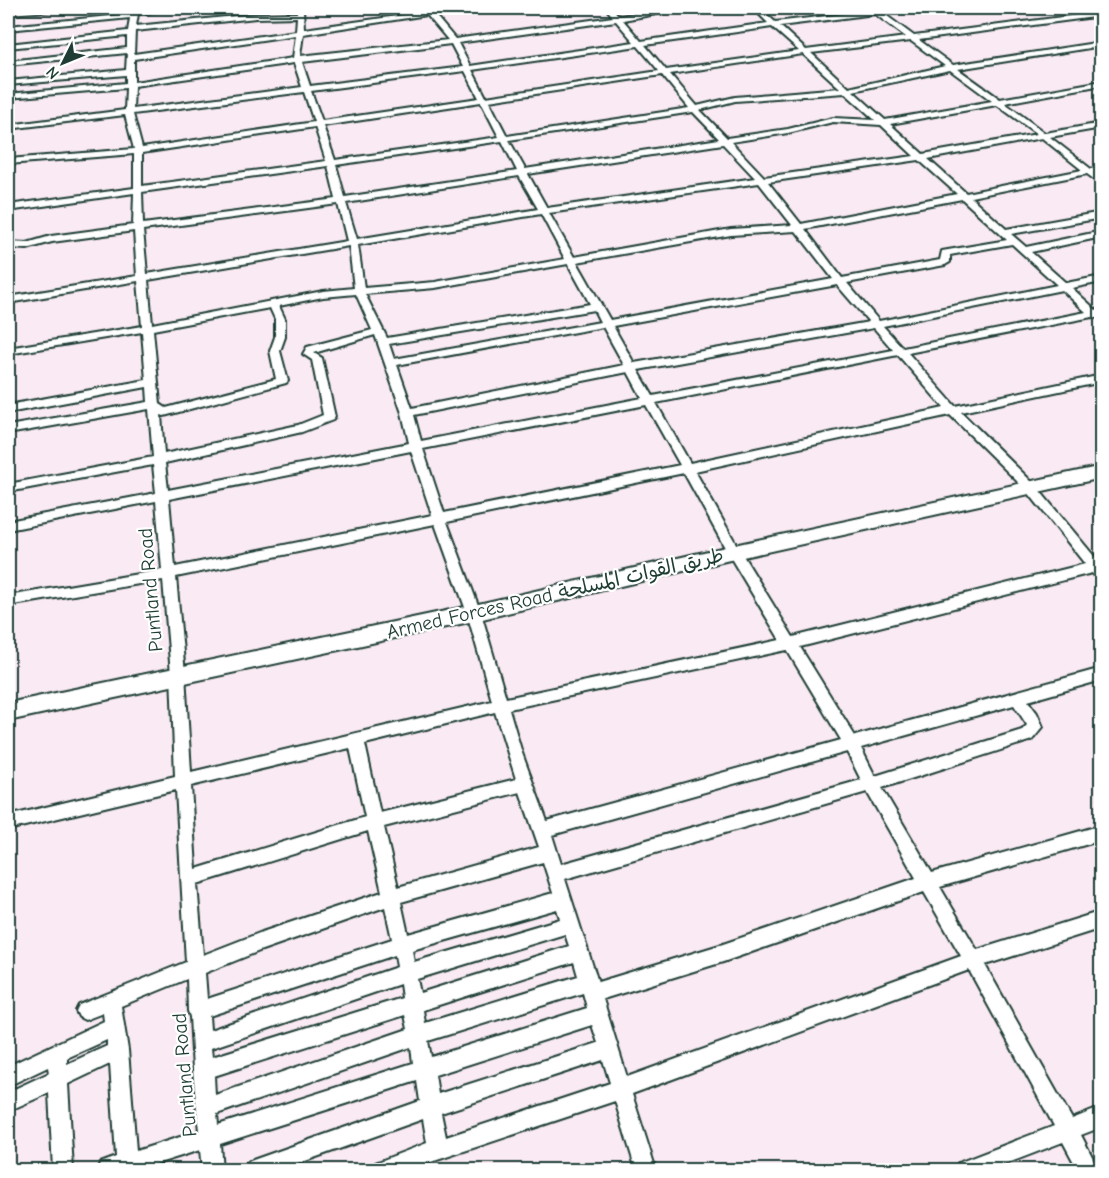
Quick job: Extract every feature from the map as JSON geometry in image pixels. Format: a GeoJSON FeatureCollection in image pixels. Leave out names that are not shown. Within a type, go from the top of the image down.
{"type":"FeatureCollection","features":[{"type":"Feature","properties":{"kind":"street"},"geometry":{"type":"LineString","coordinates":[[65,8],[38,8],[8,13],[9,27],[119,17],[133,20],[256,16],[300,11],[297,62],[309,90],[331,162],[353,244],[360,293],[381,336],[408,413],[416,447],[439,518],[474,612],[500,705],[542,830],[547,853],[646,1170]]}},
{"type":"Feature","properties":{"kind":"street"},"geometry":{"type":"LineString","coordinates":[[119,17],[123,14],[120,8]]}},
{"type":"Feature","properties":{"kind":"street"},"geometry":{"type":"LineString","coordinates":[[8,46],[66,39],[180,8]]}},
{"type":"Feature","properties":{"kind":"street"},"geometry":{"type":"LineString","coordinates":[[8,96],[130,78],[285,34],[300,34],[317,29],[430,10],[464,8]]}},
{"type":"Feature","properties":{"kind":"street"},"geometry":{"type":"LineString","coordinates":[[8,823],[500,705],[788,644],[1099,569],[1031,488],[952,410],[899,351],[838,280],[761,179],[639,45],[609,8]]}},
{"type":"Feature","properties":{"kind":"street"},"geometry":{"type":"LineString","coordinates":[[8,63],[132,53],[185,62],[297,62],[687,8]]}},
{"type":"Feature","properties":{"kind":"street"},"geometry":{"type":"LineString","coordinates":[[756,8],[1099,315]]}},
{"type":"Feature","properties":{"kind":"street"},"geometry":{"type":"LineString","coordinates":[[8,127],[467,69],[874,10],[912,8]]}},
{"type":"Feature","properties":{"kind":"street"},"geometry":{"type":"LineString","coordinates":[[430,10],[441,23],[442,31],[453,40],[523,174],[633,367],[650,402],[734,552],[788,644],[851,743],[871,784],[929,882],[1089,1170]]}},
{"type":"Feature","properties":{"kind":"street"},"geometry":{"type":"LineString","coordinates":[[874,10],[1043,135],[1101,182]]}},
{"type":"Feature","properties":{"kind":"street"},"geometry":{"type":"LineString","coordinates":[[8,162],[115,154],[805,52],[916,40],[1101,14]]}},
{"type":"Feature","properties":{"kind":"street","name":"Puntland Road"},"geometry":{"type":"LineString","coordinates":[[133,20],[129,113],[138,149],[140,190],[138,227],[177,674],[188,879],[212,1170]]}},
{"type":"Feature","properties":{"kind":"street"},"geometry":{"type":"LineString","coordinates":[[66,39],[67,21]]}},
{"type":"Feature","properties":{"kind":"street"},"geometry":{"type":"LineString","coordinates":[[8,208],[504,138],[696,109],[735,99],[848,90],[952,67],[1101,44]]}},
{"type":"Feature","properties":{"kind":"street"},"geometry":{"type":"LineString","coordinates":[[8,83],[130,78]]}},
{"type":"Feature","properties":{"kind":"street"},"geometry":{"type":"LineString","coordinates":[[8,245],[27,246],[51,239],[523,174],[788,131],[833,120],[884,123],[1101,83]]}},
{"type":"Feature","properties":{"kind":"street"},"geometry":{"type":"LineString","coordinates":[[8,300],[545,211],[922,157],[1101,125]]}},
{"type":"Feature","properties":{"kind":"street"},"geometry":{"type":"LineString","coordinates":[[8,351],[147,328],[323,294],[360,293],[435,285],[731,232],[797,228],[1101,169]]}},
{"type":"Feature","properties":{"kind":"street"},"geometry":{"type":"LineString","coordinates":[[1005,232],[1101,215]]}},
{"type":"Feature","properties":{"kind":"street"},"geometry":{"type":"LineString","coordinates":[[1025,250],[1101,234]]}},
{"type":"Feature","properties":{"kind":"street"},"geometry":{"type":"LineString","coordinates":[[390,363],[945,262],[945,253],[1014,241]]}},
{"type":"Feature","properties":{"kind":"street"},"geometry":{"type":"LineString","coordinates":[[408,413],[633,367],[877,324],[1101,279]]}},
{"type":"Feature","properties":{"kind":"street"},"geometry":{"type":"LineString","coordinates":[[8,430],[153,405],[164,412],[245,393],[282,381],[275,351],[280,336],[280,319],[274,304]]}},
{"type":"Feature","properties":{"kind":"street"},"geometry":{"type":"LineString","coordinates":[[8,488],[158,460],[302,428],[329,417],[317,358],[308,354],[311,349],[381,336],[597,306]]}},
{"type":"Feature","properties":{"kind":"street"},"geometry":{"type":"LineString","coordinates":[[8,526],[650,402],[899,351],[1099,315]]}},
{"type":"Feature","properties":{"kind":"street"},"geometry":{"type":"LineString","coordinates":[[8,601],[167,574],[687,468],[1101,378]]}},
{"type":"Feature","properties":{"kind":"street"},"geometry":{"type":"LineString","coordinates":[[8,409],[151,383]]}},
{"type":"Feature","properties":{"kind":"street","name":"Armed Forces Road طريق القوات المسلحة"},"geometry":{"type":"LineString","coordinates":[[8,712],[474,612],[734,552],[1101,472]]}},
{"type":"Feature","properties":{"kind":"street"},"geometry":{"type":"LineString","coordinates":[[542,830],[1101,674]]}},
{"type":"Feature","properties":{"kind":"street"},"geometry":{"type":"LineString","coordinates":[[554,874],[871,784],[1027,735],[1035,727],[1032,717],[1017,698]]}},
{"type":"Feature","properties":{"kind":"street"},"geometry":{"type":"LineString","coordinates":[[356,741],[402,944],[420,1034],[438,1149]]}},
{"type":"Feature","properties":{"kind":"street"},"geometry":{"type":"LineString","coordinates":[[188,879],[374,822],[525,784]]}},
{"type":"Feature","properties":{"kind":"street"},"geometry":{"type":"LineString","coordinates":[[206,1108],[420,1034],[723,953],[929,882],[1101,832]]}},
{"type":"Feature","properties":{"kind":"street"},"geometry":{"type":"LineString","coordinates":[[85,1011],[195,969],[262,940],[391,897],[547,853]]}},
{"type":"Feature","properties":{"kind":"street"},"geometry":{"type":"LineString","coordinates":[[198,1011],[402,944],[562,899]]}},
{"type":"Feature","properties":{"kind":"street"},"geometry":{"type":"LineString","coordinates":[[382,1170],[438,1149],[621,1089],[973,960],[1101,919]]}},
{"type":"Feature","properties":{"kind":"street"},"geometry":{"type":"LineString","coordinates":[[201,1042],[406,973],[571,924]]}},
{"type":"Feature","properties":{"kind":"street"},"geometry":{"type":"LineString","coordinates":[[202,1070],[579,952]]}},
{"type":"Feature","properties":{"kind":"street"},"geometry":{"type":"LineString","coordinates":[[111,1001],[119,1050],[127,1167]]}},
{"type":"Feature","properties":{"kind":"street"},"geometry":{"type":"LineString","coordinates":[[107,1170],[127,1167],[598,1014]]}},
{"type":"Feature","properties":{"kind":"street"},"geometry":{"type":"LineString","coordinates":[[8,1076],[115,1026]]}},
{"type":"Feature","properties":{"kind":"street"},"geometry":{"type":"LineString","coordinates":[[253,1170],[432,1106],[609,1049]]}},
{"type":"Feature","properties":{"kind":"street"},"geometry":{"type":"LineString","coordinates":[[8,1102],[119,1050]]}},
{"type":"Feature","properties":{"kind":"street"},"geometry":{"type":"LineString","coordinates":[[57,1052],[63,1170]]}},
{"type":"Feature","properties":{"kind":"street"},"geometry":{"type":"LineString","coordinates":[[965,1170],[1101,1117]]}}]}
